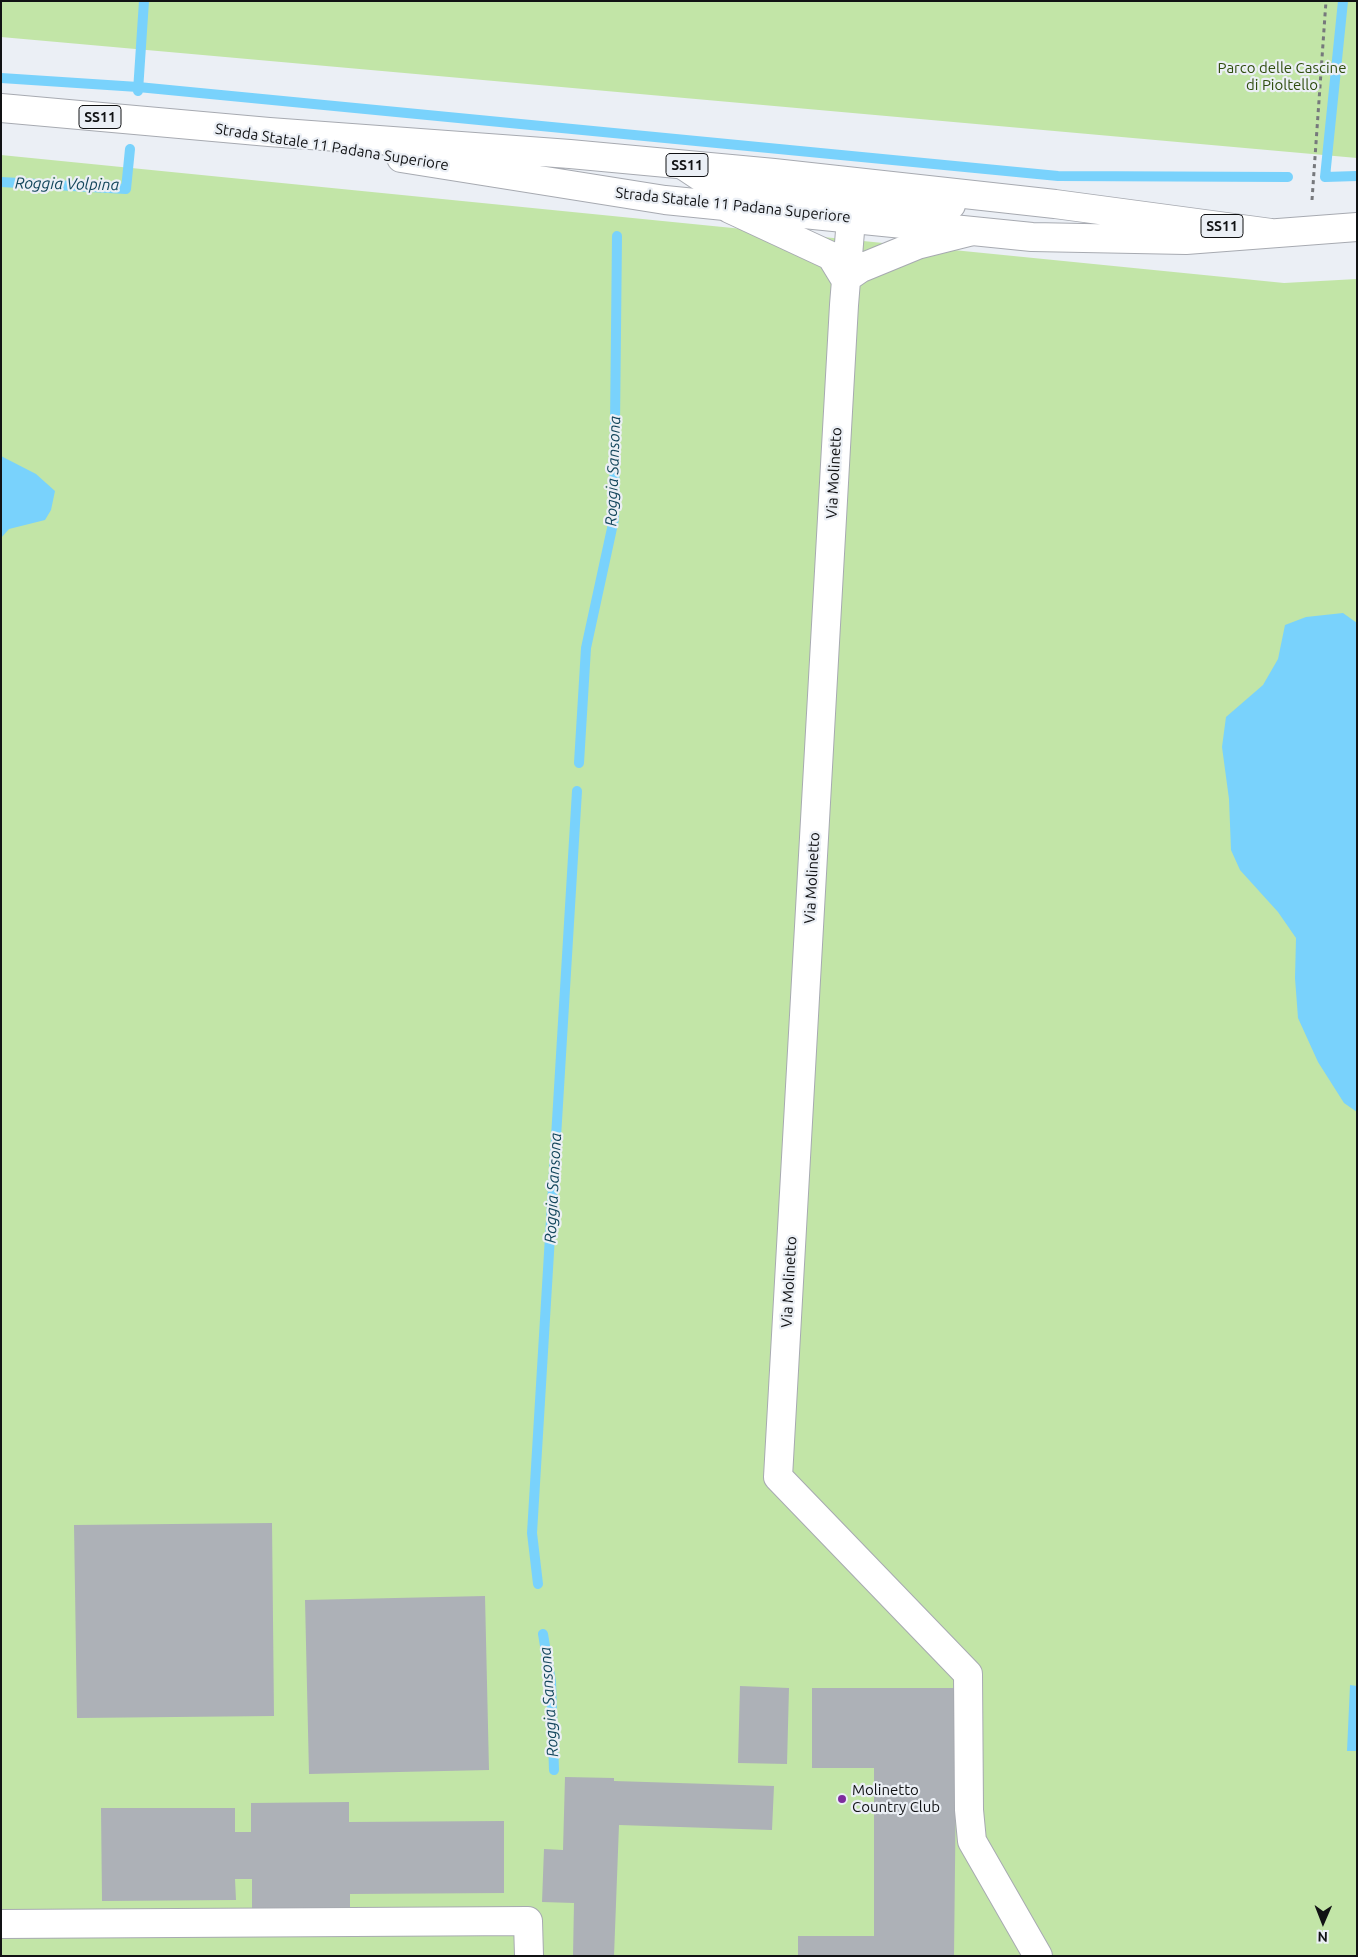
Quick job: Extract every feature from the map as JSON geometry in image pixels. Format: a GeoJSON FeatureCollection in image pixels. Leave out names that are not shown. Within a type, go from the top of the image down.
{"type":"FeatureCollection","features":[{"type":"Feature","properties":{"kind":"main road","name":"Strada Statale 11 Padana Superiore"},"geometry":{"type":"LineString","coordinates":[[1,108],[200,126],[683,164],[1046,203],[1271,233]]}},
{"type":"Feature","properties":{"kind":"main road","name":"Strada Statale 11 Padana Superiore"},"geometry":{"type":"LineString","coordinates":[[200,126],[665,200],[973,231],[1032,236],[1186,240],[1357,227]]}},
{"type":"Feature","properties":{"kind":"main road"},"geometry":{"type":"LineString","coordinates":[[683,164],[704,180],[727,187],[821,196],[845,202],[852,219],[870,203],[925,202],[1074,218],[1173,220]]}},
{"type":"Feature","properties":{"kind":"main road"},"geometry":{"type":"LineString","coordinates":[[721,206],[831,256],[846,279],[861,268],[917,245],[973,231]]}},
{"type":"Feature","properties":{"kind":"main road","name":"Via Molinetto"},"geometry":{"type":"LineString","coordinates":[[852,219],[846,279],[778,1477],[968,1674],[969,1810],[972,1842],[1038,1956]]}},
{"type":"Feature","properties":{"kind":"main road"},"geometry":{"type":"LineString","coordinates":[[1,1924],[528,1921],[529,1956]]}},
{"type":"Feature","properties":{"kind":"path"},"geometry":{"type":"LineString","coordinates":[[1297,232],[1312,205],[1326,1]]}},
{"type":"Feature","properties":{"kind":"green space","name":"Parco delle Cascine di Pioltello"},"geometry":{"type":"Polygon","coordinates":[[[1,1],[1357,1],[1357,158],[1,37],[1,1]]]}},
{"type":"Feature","properties":{"kind":"green space","name":"Molinetto Country Club"},"geometry":{"type":"Polygon","coordinates":[[[1,155],[1284,283],[1357,279],[1357,1956],[1,1956],[1,155]]]}},
{"type":"Feature","properties":{"kind":"water"},"geometry":{"type":"Polygon","coordinates":[[[1,456],[36,474],[55,491],[51,510],[45,520],[9,529],[1,538],[1,456]]]}},
{"type":"Feature","properties":{"kind":"water"},"geometry":{"type":"Polygon","coordinates":[[[1343,613],[1357,623],[1357,1112],[1344,1103],[1318,1062],[1298,1018],[1295,978],[1296,938],[1278,912],[1240,870],[1231,850],[1229,799],[1222,747],[1226,717],[1263,685],[1278,659],[1285,625],[1306,617],[1343,613]]]}},
{"type":"Feature","properties":{"kind":"water"},"geometry":{"type":"Polygon","coordinates":[[[1350,1685],[1357,1686],[1357,1751],[1347,1751],[1350,1685]]]}},
{"type":"Feature","properties":{"kind":"building"},"geometry":{"type":"Polygon","coordinates":[[[272,1523],[274,1716],[77,1718],[74,1525],[272,1523]]]}},
{"type":"Feature","properties":{"kind":"building"},"geometry":{"type":"Polygon","coordinates":[[[485,1596],[489,1770],[309,1774],[305,1600],[485,1596]]]}},
{"type":"Feature","properties":{"kind":"building"},"geometry":{"type":"Polygon","coordinates":[[[740,1686],[789,1688],[787,1764],[738,1763],[740,1686]]]}},
{"type":"Feature","properties":{"kind":"building"},"geometry":{"type":"Polygon","coordinates":[[[812,1688],[957,1688],[954,1956],[798,1956],[798,1936],[874,1936],[874,1768],[812,1768],[812,1688]]]}},
{"type":"Feature","properties":{"kind":"building"},"geometry":{"type":"Polygon","coordinates":[[[565,1777],[614,1778],[614,1781],[774,1786],[772,1830],[619,1825],[614,1956],[573,1956],[574,1903],[542,1902],[544,1849],[563,1850],[565,1777]]]}},
{"type":"Feature","properties":{"kind":"building"},"geometry":{"type":"Polygon","coordinates":[[[349,1802],[349,1822],[504,1821],[504,1893],[350,1894],[350,1908],[252,1909],[252,1879],[235,1879],[236,1900],[102,1901],[101,1808],[235,1808],[235,1832],[251,1832],[251,1803],[349,1802]]]}},
{"type":"Feature","properties":{"kind":"waterway","name":"Roggia Volpina"},"geometry":{"type":"LineString","coordinates":[[138,91],[144,1]]}},
{"type":"Feature","properties":{"kind":"waterway"},"geometry":{"type":"LineString","coordinates":[[1343,1],[1325,177],[1357,176]]}},
{"type":"Feature","properties":{"kind":"waterway"},"geometry":{"type":"LineString","coordinates":[[1,78],[138,87],[1058,176],[1288,177]]}},
{"type":"Feature","properties":{"kind":"waterway","name":"Roggia Volpina"},"geometry":{"type":"LineString","coordinates":[[1,182],[126,189],[130,149]]}},
{"type":"Feature","properties":{"kind":"waterway","name":"Roggia Sansona"},"geometry":{"type":"LineString","coordinates":[[579,763],[586,648],[614,519],[617,236]]}},
{"type":"Feature","properties":{"kind":"waterway","name":"Roggia Sansona"},"geometry":{"type":"LineString","coordinates":[[538,1584],[532,1533],[577,791]]}},
{"type":"Feature","properties":{"kind":"waterway","name":"Roggia Sansona"},"geometry":{"type":"LineString","coordinates":[[543,1634],[551,1682],[554,1770]]}},
{"type":"Feature","properties":{"kind":"place","name":"Molinetto Country Club"},"geometry":{"type":"Point","coordinates":[842,1799]}}]}
